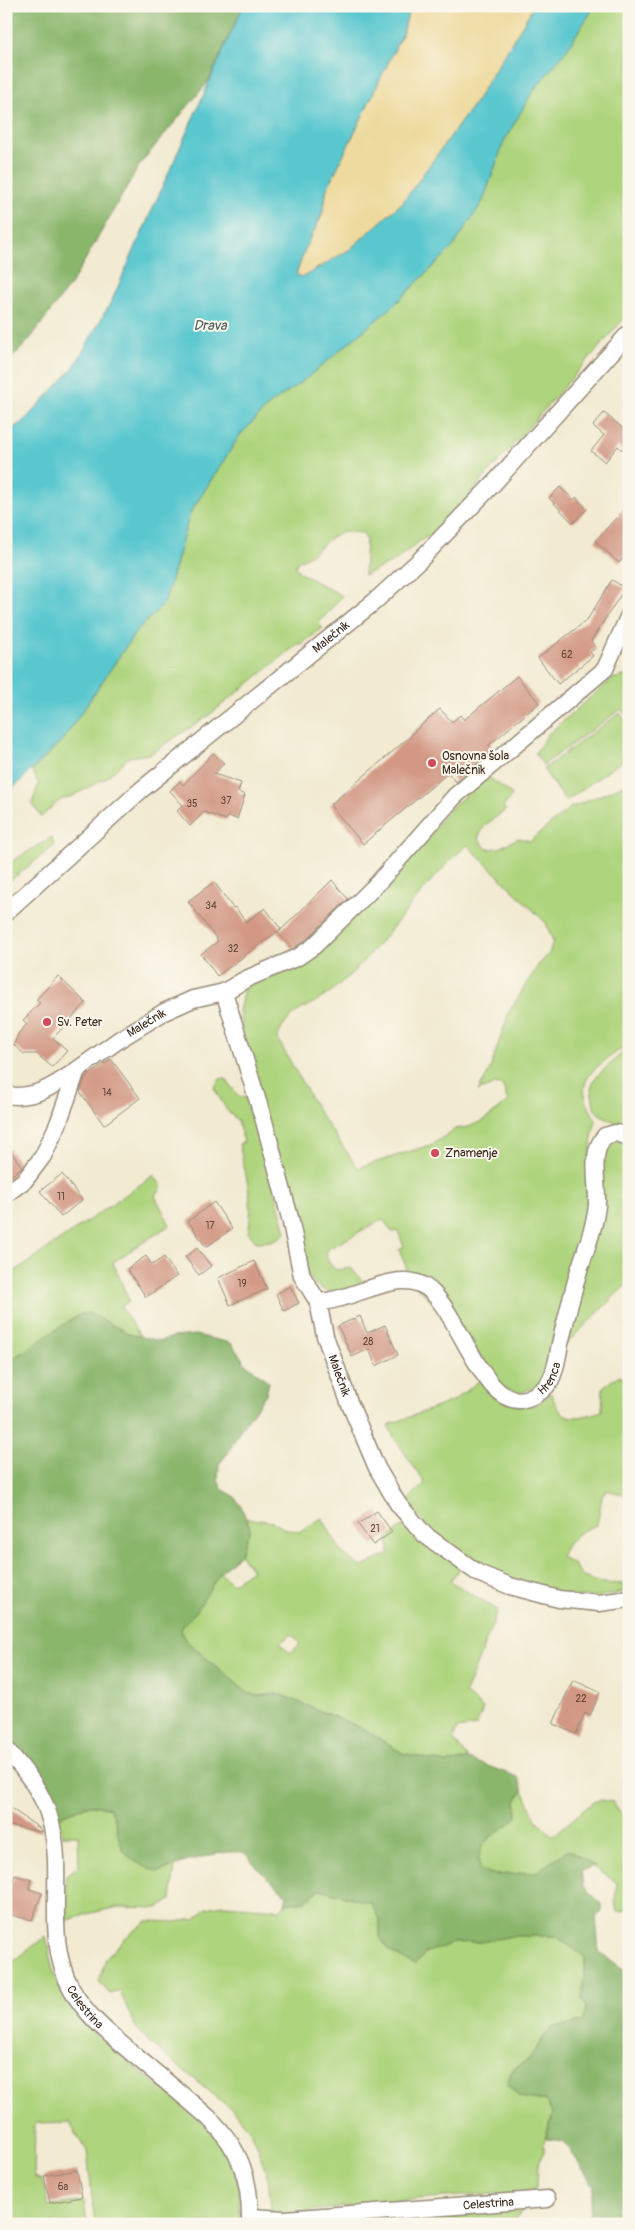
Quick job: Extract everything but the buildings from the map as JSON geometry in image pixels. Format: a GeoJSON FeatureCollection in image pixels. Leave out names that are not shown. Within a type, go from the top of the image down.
{"type":"FeatureCollection","features":[{"type":"Feature","properties":{"kind":"street","name":"Malečnik"},"geometry":{"type":"LineString","coordinates":[[6,912],[141,790],[374,602],[420,560],[495,482],[629,333]]}},
{"type":"Feature","properties":{"kind":"street","name":"Malečnik"},"geometry":{"type":"LineString","coordinates":[[6,1095],[35,1094],[50,1089],[120,1039],[164,1012],[193,999],[224,992],[246,979],[298,957],[314,946],[377,884],[455,796],[605,669],[629,615]]}},
{"type":"Feature","properties":{"kind":"street","name":"Malečnik"},"geometry":{"type":"LineString","coordinates":[[224,992],[264,1121],[290,1218],[302,1276],[318,1302],[325,1336],[349,1402],[377,1468],[398,1504],[425,1534],[478,1573],[510,1586],[558,1599],[598,1603],[629,1599]]}},
{"type":"Feature","properties":{"kind":"street"},"geometry":{"type":"LineString","coordinates":[[6,1194],[25,1180],[43,1156],[58,1124],[77,1070]]}},
{"type":"Feature","properties":{"kind":"street","name":"Hrenca"},"geometry":{"type":"LineString","coordinates":[[318,1302],[342,1299],[389,1282],[407,1281],[420,1284],[438,1297],[482,1375],[495,1387],[514,1400],[526,1399],[542,1392],[554,1373],[570,1301],[594,1224],[597,1206],[597,1149],[606,1136],[616,1133],[629,1137]]}},
{"type":"Feature","properties":{"kind":"street","name":"Celestrina"},"geometry":{"type":"LineString","coordinates":[[6,1749],[38,1790],[50,1816],[56,1862],[56,1939],[61,1964],[71,1989],[100,2025],[226,2134],[235,2148],[243,2167],[249,2195],[251,2222],[547,2199]]}},
{"type":"Feature","properties":{"kind":"green space"},"geometry":{"type":"Polygon","coordinates":[[[6,6],[243,6],[208,82],[140,164],[73,281],[30,339],[6,364],[6,6]]]}},
{"type":"Feature","properties":{"kind":"green space"},"geometry":{"type":"Polygon","coordinates":[[[595,6],[629,6],[629,313],[433,536],[424,538],[393,562],[364,575],[366,539],[363,534],[351,532],[334,536],[315,552],[298,561],[295,567],[302,574],[342,596],[318,624],[323,628],[302,644],[298,644],[208,716],[150,754],[129,757],[107,777],[73,796],[60,800],[41,817],[32,803],[39,784],[32,771],[64,738],[137,630],[164,604],[190,513],[240,435],[269,405],[308,377],[393,306],[453,247],[483,201],[504,141],[533,91],[562,56],[595,6]]]}},
{"type":"Feature","properties":{"kind":"green space"},"geometry":{"type":"Polygon","coordinates":[[[629,675],[629,719],[621,709],[543,765],[535,753],[548,734],[612,679],[629,675]]]}},
{"type":"Feature","properties":{"kind":"green space"},"geometry":{"type":"Polygon","coordinates":[[[620,713],[629,726],[629,756],[566,801],[543,769],[620,713]]]}},
{"type":"Feature","properties":{"kind":"green space"},"geometry":{"type":"Polygon","coordinates":[[[487,776],[513,795],[503,807],[506,810],[485,825],[478,838],[487,849],[499,848],[518,838],[530,841],[570,808],[629,783],[629,1129],[599,1114],[595,1110],[591,1089],[595,1078],[623,1052],[621,1049],[593,1071],[585,1086],[585,1095],[596,1120],[590,1159],[592,1204],[544,1383],[520,1393],[503,1388],[463,1331],[405,1276],[407,1269],[399,1250],[404,1247],[398,1231],[392,1232],[383,1219],[328,1249],[326,1254],[330,1264],[336,1270],[351,1268],[363,1282],[368,1283],[348,1290],[333,1292],[326,1291],[312,1281],[305,1271],[244,1040],[239,1011],[244,988],[354,917],[379,894],[451,808],[487,776]],[[467,845],[432,880],[385,937],[351,973],[325,996],[294,1014],[288,1020],[277,1038],[318,1111],[358,1168],[433,1144],[455,1129],[469,1127],[486,1119],[508,1102],[503,1086],[495,1084],[478,1091],[489,1072],[509,1012],[539,964],[549,954],[553,941],[546,923],[467,845]]]}},
{"type":"Feature","properties":{"kind":"green space"},"geometry":{"type":"Polygon","coordinates":[[[52,837],[54,846],[6,884],[6,865],[52,837]]]}},
{"type":"Feature","properties":{"kind":"green space"},"geometry":{"type":"Polygon","coordinates":[[[225,1078],[238,1096],[250,1099],[286,1232],[272,1240],[256,1242],[248,1232],[250,1199],[239,1144],[244,1142],[237,1120],[228,1112],[214,1088],[220,1079],[225,1078]]]}},
{"type":"Feature","properties":{"kind":"green space"},"geometry":{"type":"Polygon","coordinates":[[[609,1138],[624,1142],[629,1146],[629,1282],[567,1343],[600,1153],[609,1138]]]}},
{"type":"Feature","properties":{"kind":"green space"},"geometry":{"type":"Polygon","coordinates":[[[154,1175],[162,1187],[155,1196],[170,1225],[113,1262],[129,1301],[121,1307],[141,1337],[132,1335],[16,1356],[6,1369],[6,1286],[11,1282],[11,1274],[154,1175]]]}},
{"type":"Feature","properties":{"kind":"green space"},"geometry":{"type":"Polygon","coordinates":[[[89,1313],[132,1335],[160,1341],[173,1337],[196,1335],[231,1343],[245,1363],[269,1382],[266,1394],[238,1433],[229,1452],[219,1464],[218,1479],[222,1489],[234,1496],[241,1506],[250,1529],[240,1554],[220,1573],[195,1613],[184,1624],[181,1630],[185,1640],[248,1693],[256,1696],[279,1694],[364,1729],[402,1753],[446,1763],[468,1759],[518,1777],[523,1790],[516,1801],[517,1817],[484,1844],[480,1851],[480,1870],[496,1875],[536,1872],[568,1850],[595,1866],[581,1870],[583,1886],[602,1904],[602,1912],[596,1917],[599,1952],[629,1973],[629,2224],[588,2224],[594,2186],[564,2141],[546,2139],[552,2114],[546,2101],[519,2097],[507,2084],[511,2071],[529,2059],[546,2034],[554,2027],[583,2022],[586,2007],[582,2000],[585,1957],[556,1936],[512,1936],[481,1942],[453,1943],[425,1953],[415,1965],[390,1952],[380,1937],[380,1921],[371,1903],[320,1889],[305,1901],[285,1904],[287,1895],[263,1874],[244,1852],[211,1855],[158,1872],[136,1862],[122,1849],[110,1808],[90,1805],[58,1817],[50,1793],[38,1772],[6,1735],[6,1369],[16,1356],[80,1314],[89,1313]]]}},
{"type":"Feature","properties":{"kind":"green space"},"geometry":{"type":"Polygon","coordinates":[[[618,1376],[629,1380],[629,1496],[606,1490],[602,1497],[597,1525],[575,1536],[567,1545],[561,1557],[573,1564],[583,1577],[600,1583],[623,1584],[624,1592],[605,1596],[581,1597],[527,1585],[491,1572],[464,1558],[448,1546],[406,1502],[425,1483],[395,1439],[388,1425],[453,1401],[480,1380],[519,1406],[536,1405],[551,1393],[555,1403],[565,1414],[570,1417],[584,1416],[602,1411],[603,1387],[618,1376]]]}},
{"type":"Feature","properties":{"kind":"green space"},"geometry":{"type":"Polygon","coordinates":[[[247,1518],[273,1522],[283,1528],[299,1532],[322,1518],[342,1553],[361,1567],[389,1554],[388,1538],[406,1524],[461,1567],[450,1581],[498,1610],[465,1693],[483,1709],[476,1726],[457,1729],[453,1739],[468,1759],[446,1763],[402,1753],[364,1729],[279,1694],[256,1696],[248,1693],[185,1640],[181,1630],[184,1624],[195,1613],[220,1572],[232,1584],[252,1570],[240,1554],[250,1529],[247,1518]],[[292,1634],[280,1643],[290,1653],[300,1644],[292,1634]]]}},
{"type":"Feature","properties":{"kind":"green space"},"geometry":{"type":"Polygon","coordinates":[[[523,1790],[536,1820],[553,1836],[593,1802],[600,1800],[613,1802],[626,1820],[629,1819],[629,1868],[626,1870],[629,1888],[626,1910],[617,1912],[615,1901],[617,1883],[569,1850],[536,1872],[496,1875],[479,1870],[478,1860],[483,1844],[517,1817],[516,1801],[523,1790]]]}},
{"type":"Feature","properties":{"kind":"green space"},"geometry":{"type":"Polygon","coordinates":[[[90,1805],[110,1808],[116,1821],[121,1845],[158,1872],[175,1866],[171,1900],[158,1908],[119,1907],[65,1921],[66,1876],[79,1865],[78,1835],[62,1835],[58,1817],[90,1805]]]}},
{"type":"Feature","properties":{"kind":"green space"},"geometry":{"type":"Polygon","coordinates":[[[320,1889],[371,1903],[380,1921],[380,1937],[425,1953],[453,1943],[481,1942],[512,1936],[556,1936],[585,1957],[582,2000],[586,2007],[583,2022],[554,2027],[546,2034],[529,2059],[511,2071],[507,2083],[519,2097],[546,2101],[552,2114],[544,2142],[544,2152],[538,2163],[537,2187],[531,2192],[427,2198],[272,2215],[268,2178],[252,2133],[236,2113],[150,2043],[134,2025],[120,1991],[110,1994],[99,1982],[105,1960],[124,1939],[147,1921],[176,1922],[195,1919],[207,1908],[223,1905],[280,1909],[285,1904],[305,1901],[320,1889]]]}},
{"type":"Feature","properties":{"kind":"green space"},"geometry":{"type":"Polygon","coordinates":[[[46,1936],[56,1980],[75,2011],[103,2041],[202,2123],[215,2135],[225,2149],[237,2181],[240,2224],[95,2224],[87,2151],[69,2122],[35,2123],[34,2177],[42,2180],[48,2206],[84,2201],[87,2224],[6,2224],[6,1967],[46,1936]]]}},
{"type":"Feature","properties":{"kind":"green space"},"geometry":{"type":"Polygon","coordinates":[[[527,2204],[512,2224],[288,2224],[527,2204]]]}},
{"type":"Feature","properties":{"kind":"sand"},"geometry":{"type":"Polygon","coordinates":[[[410,6],[534,6],[476,101],[403,202],[349,250],[303,277],[296,275],[306,246],[323,213],[326,191],[403,32],[410,6]]]}},
{"type":"Feature","properties":{"kind":"water","name":"Drava"},"geometry":{"type":"Polygon","coordinates":[[[243,6],[410,6],[403,32],[326,191],[320,217],[307,244],[296,275],[303,277],[349,250],[403,202],[476,101],[534,6],[595,6],[562,56],[533,91],[504,141],[483,201],[453,247],[393,306],[308,377],[269,405],[240,435],[190,513],[164,604],[137,630],[64,738],[6,795],[6,432],[23,422],[74,367],[112,300],[243,6]]]}},
{"type":"Feature","properties":{"kind":"place","name":"Osnovna šola Malečnik"},"geometry":{"type":"Point","coordinates":[432,763]}},
{"type":"Feature","properties":{"kind":"place","name":"Sv. Peter"},"geometry":{"type":"Point","coordinates":[47,1022]}},
{"type":"Feature","properties":{"kind":"place","name":"Znamenje"},"geometry":{"type":"Point","coordinates":[435,1153]}}]}
